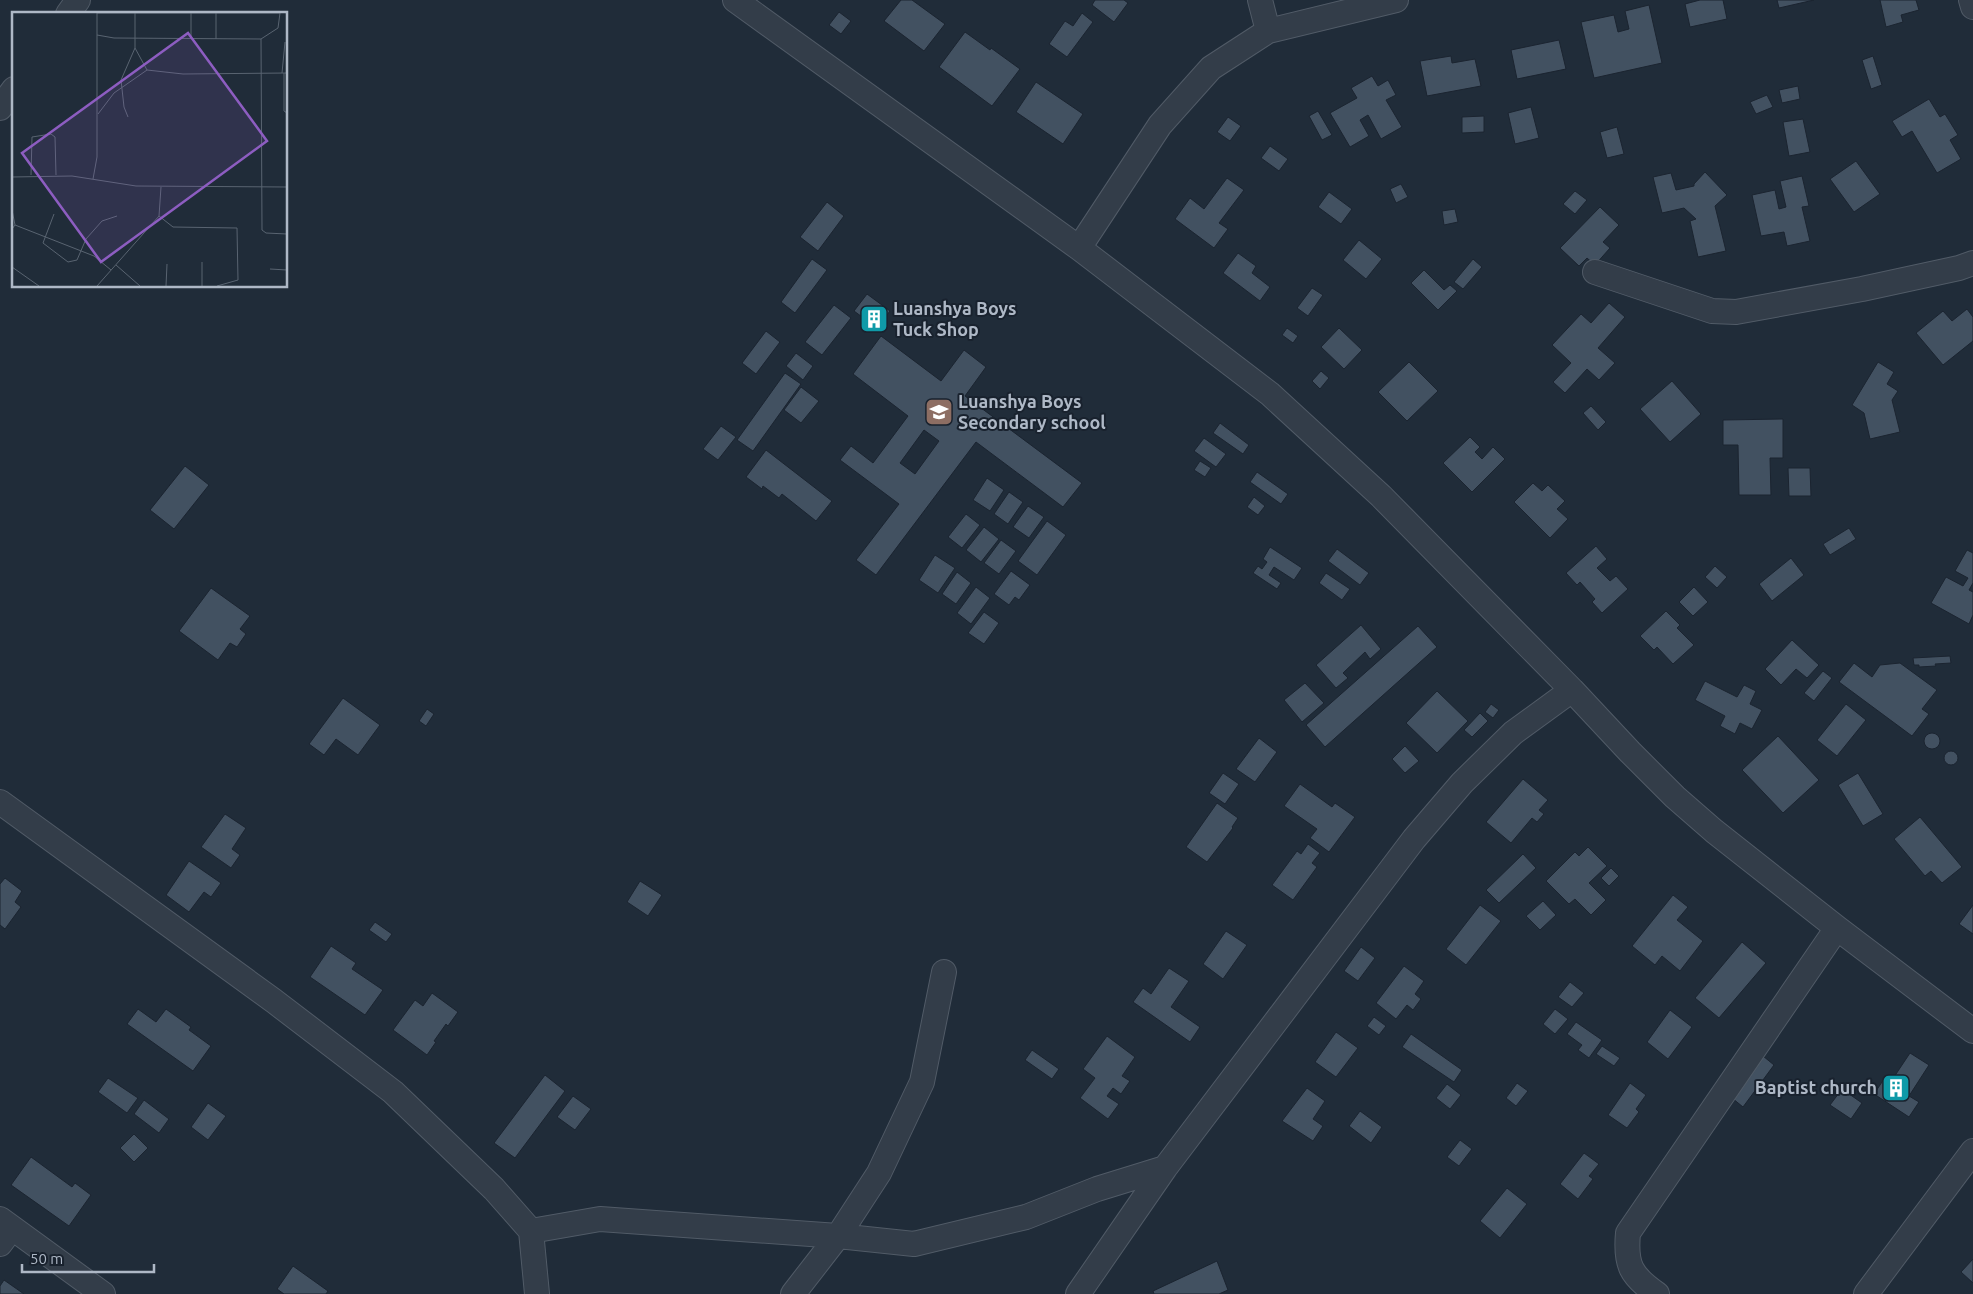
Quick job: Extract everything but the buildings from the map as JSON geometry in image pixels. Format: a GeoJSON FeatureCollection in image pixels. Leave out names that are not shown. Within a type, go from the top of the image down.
{"type":"FeatureCollection","features":[{"type":"Feature","properties":{"kind":"street"},"geometry":{"type":"LineString","coordinates":[[69,12],[78,0]]}},
{"type":"Feature","properties":{"kind":"street"},"geometry":{"type":"LineString","coordinates":[[735,0],[1079,248],[1270,394],[1381,496],[1675,797],[1714,831],[1837,928],[1973,1031]]}},
{"type":"Feature","properties":{"kind":"street"},"geometry":{"type":"LineString","coordinates":[[1260,0],[1268,30]]}},
{"type":"Feature","properties":{"kind":"street"},"geometry":{"type":"LineString","coordinates":[[1079,248],[1160,125],[1211,68],[1268,30],[1396,0]]}},
{"type":"Feature","properties":{"kind":"street"},"geometry":{"type":"LineString","coordinates":[[1971,0],[1973,7]]}},
{"type":"Feature","properties":{"kind":"street"},"geometry":{"type":"LineString","coordinates":[[0,108],[12,92]]}},
{"type":"Feature","properties":{"kind":"street"},"geometry":{"type":"LineString","coordinates":[[1595,272],[1712,311],[1736,312],[1862,289],[1959,268],[1973,262]]}},
{"type":"Feature","properties":{"kind":"street"},"geometry":{"type":"LineString","coordinates":[[1078,1294],[1165,1168],[1414,838],[1462,783],[1513,733],[1572,690]]}},
{"type":"Feature","properties":{"kind":"street"},"geometry":{"type":"LineString","coordinates":[[0,802],[274,1001],[393,1092],[494,1189],[531,1231],[537,1294]]}},
{"type":"Feature","properties":{"kind":"street"},"geometry":{"type":"LineString","coordinates":[[1657,1294],[1640,1282],[1631,1270],[1627,1246],[1628,1233],[1837,928]]}},
{"type":"Feature","properties":{"kind":"street"},"geometry":{"type":"LineString","coordinates":[[793,1294],[838,1236],[878,1173],[922,1082],[944,972]]}},
{"type":"Feature","properties":{"kind":"street"},"geometry":{"type":"LineString","coordinates":[[1866,1294],[1973,1151]]}},
{"type":"Feature","properties":{"kind":"street"},"geometry":{"type":"LineString","coordinates":[[531,1231],[600,1219],[838,1236],[914,1244],[1026,1217],[1097,1189],[1165,1168]]}},
{"type":"Feature","properties":{"kind":"street"},"geometry":{"type":"LineString","coordinates":[[4,1230],[102,1294]]}},
{"type":"Feature","properties":{"kind":"place","name":"Luanshya Boys Tuck Shop"},"geometry":{"type":"Point","coordinates":[874,319]}},
{"type":"Feature","properties":{"kind":"place","name":"Luanshya Boys Secondary school"},"geometry":{"type":"Point","coordinates":[939,412]}},
{"type":"Feature","properties":{"kind":"place","name":"Baptist church"},"geometry":{"type":"Point","coordinates":[1896,1088]}}]}
